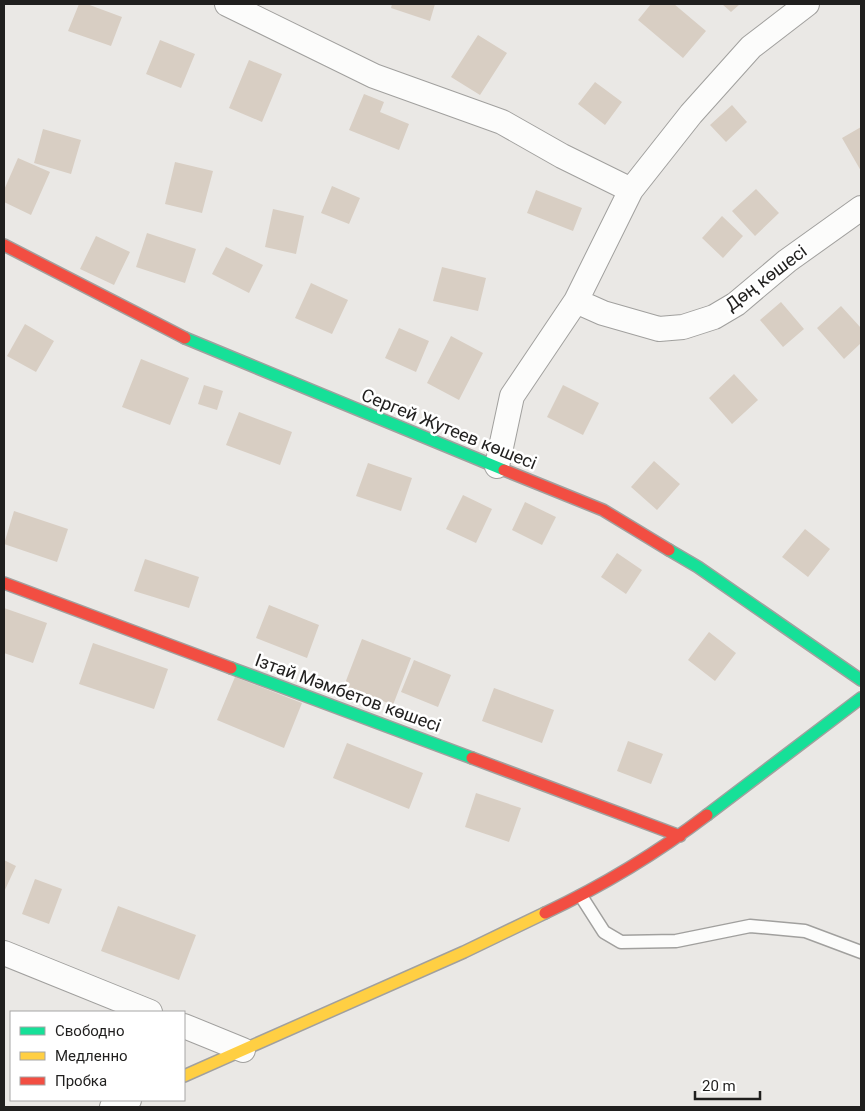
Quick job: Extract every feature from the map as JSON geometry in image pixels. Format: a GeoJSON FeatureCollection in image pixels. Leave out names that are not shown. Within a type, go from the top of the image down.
{"type":"FeatureCollection","features":[{"type":"Feature","properties":{"kind":"street"},"geometry":{"type":"LineString","coordinates":[[227,4],[374,76],[502,122],[562,156],[631,190]]}},
{"type":"Feature","properties":{"kind":"street"},"geometry":{"type":"LineString","coordinates":[[497,466],[512,396],[576,300],[631,190],[691,114],[751,47],[807,4]]}},
{"type":"Feature","properties":{"kind":"street","name":"Дөң көшесі"},"geometry":{"type":"LineString","coordinates":[[576,300],[603,313],[659,329],[683,326],[714,317],[736,304],[787,261],[861,208]]}},
{"type":"Feature","properties":{"kind":"street","name":"Сергей Жутеев көшесі"},"geometry":{"type":"LineString","coordinates":[[4,246],[196,344],[603,510],[698,567],[861,680]]}},
{"type":"Feature","properties":{"kind":"street","name":"Ізтай Мәмбетов көшесі"},"geometry":{"type":"LineString","coordinates":[[4,584],[680,836]]}},
{"type":"Feature","properties":{"kind":"street"},"geometry":{"type":"LineString","coordinates":[[185,1076],[464,952],[581,896],[680,836],[861,698]]}},
{"type":"Feature","properties":{"kind":"street"},"geometry":{"type":"LineString","coordinates":[[4,953],[148,1011]]}},
{"type":"Feature","properties":{"kind":"street"},"geometry":{"type":"LineString","coordinates":[[185,1026],[243,1050]]}},
{"type":"Feature","properties":{"kind":"street"},"geometry":{"type":"LineString","coordinates":[[112,1107],[127,1101]]}},
{"type":"Feature","properties":{"kind":"lane"},"geometry":{"type":"LineString","coordinates":[[581,896],[604,932],[621,942],[676,941],[750,926],[805,931],[861,952]]}},
{"type":"Feature","properties":{"kind":"building"},"geometry":{"type":"Polygon","coordinates":[[[79,4],[87,4],[122,17],[111,46],[68,31],[79,4]]]}},
{"type":"Feature","properties":{"kind":"building"},"geometry":{"type":"Polygon","coordinates":[[[392,4],[435,4],[430,21],[391,8],[392,4]]]}},
{"type":"Feature","properties":{"kind":"building"},"geometry":{"type":"Polygon","coordinates":[[[651,4],[674,4],[706,31],[683,58],[638,20],[651,4]]]}},
{"type":"Feature","properties":{"kind":"building"},"geometry":{"type":"Polygon","coordinates":[[[722,4],[740,4],[731,12],[722,4]]]}},
{"type":"Feature","properties":{"kind":"building"},"geometry":{"type":"Polygon","coordinates":[[[478,35],[507,53],[480,95],[451,77],[478,35]]]}},
{"type":"Feature","properties":{"kind":"building"},"geometry":{"type":"Polygon","coordinates":[[[160,40],[195,54],[181,88],[146,74],[160,40]]]}},
{"type":"Feature","properties":{"kind":"building"},"geometry":{"type":"Polygon","coordinates":[[[249,60],[282,74],[262,122],[229,108],[249,60]]]}},
{"type":"Feature","properties":{"kind":"building"},"geometry":{"type":"Polygon","coordinates":[[[595,82],[622,102],[605,125],[578,104],[595,82]]]}},
{"type":"Feature","properties":{"kind":"building"},"geometry":{"type":"Polygon","coordinates":[[[364,94],[384,102],[380,112],[409,124],[399,150],[349,130],[364,94]]]}},
{"type":"Feature","properties":{"kind":"building"},"geometry":{"type":"Polygon","coordinates":[[[732,105],[747,122],[726,142],[710,125],[732,105]]]}},
{"type":"Feature","properties":{"kind":"building"},"geometry":{"type":"Polygon","coordinates":[[[861,127],[861,171],[842,138],[861,127]]]}},
{"type":"Feature","properties":{"kind":"building"},"geometry":{"type":"Polygon","coordinates":[[[43,129],[81,140],[71,174],[34,163],[43,129]]]}},
{"type":"Feature","properties":{"kind":"building"},"geometry":{"type":"Polygon","coordinates":[[[18,158],[50,172],[31,215],[4,202],[4,190],[18,158]]]}},
{"type":"Feature","properties":{"kind":"building"},"geometry":{"type":"Polygon","coordinates":[[[175,162],[213,171],[202,213],[165,204],[175,162]]]}},
{"type":"Feature","properties":{"kind":"building"},"geometry":{"type":"Polygon","coordinates":[[[332,186],[360,198],[349,224],[321,213],[332,186]]]}},
{"type":"Feature","properties":{"kind":"building"},"geometry":{"type":"Polygon","coordinates":[[[756,189],[779,213],[755,236],[732,211],[756,189]]]}},
{"type":"Feature","properties":{"kind":"building"},"geometry":{"type":"Polygon","coordinates":[[[536,190],[582,208],[573,231],[527,213],[536,190]]]}},
{"type":"Feature","properties":{"kind":"building"},"geometry":{"type":"Polygon","coordinates":[[[273,209],[304,216],[296,254],[265,247],[273,209]]]}},
{"type":"Feature","properties":{"kind":"building"},"geometry":{"type":"Polygon","coordinates":[[[722,216],[743,236],[723,258],[702,238],[722,216]]]}},
{"type":"Feature","properties":{"kind":"building"},"geometry":{"type":"Polygon","coordinates":[[[147,233],[196,249],[185,283],[136,267],[147,233]]]}},
{"type":"Feature","properties":{"kind":"building"},"geometry":{"type":"Polygon","coordinates":[[[96,236],[130,252],[114,285],[80,269],[96,236]]]}},
{"type":"Feature","properties":{"kind":"building"},"geometry":{"type":"Polygon","coordinates":[[[226,247],[263,265],[249,293],[212,274],[226,247]]]}},
{"type":"Feature","properties":{"kind":"building"},"geometry":{"type":"Polygon","coordinates":[[[442,267],[486,278],[478,311],[433,301],[442,267]]]}},
{"type":"Feature","properties":{"kind":"building"},"geometry":{"type":"Polygon","coordinates":[[[311,283],[348,300],[332,334],[295,318],[311,283]]]}},
{"type":"Feature","properties":{"kind":"building"},"geometry":{"type":"Polygon","coordinates":[[[781,302],[804,329],[783,347],[760,320],[781,302]]]}},
{"type":"Feature","properties":{"kind":"building"},"geometry":{"type":"Polygon","coordinates":[[[841,306],[861,328],[861,343],[844,359],[817,328],[841,306]]]}},
{"type":"Feature","properties":{"kind":"building"},"geometry":{"type":"Polygon","coordinates":[[[25,324],[54,341],[36,372],[7,356],[25,324]]]}},
{"type":"Feature","properties":{"kind":"building"},"geometry":{"type":"Polygon","coordinates":[[[399,328],[429,341],[416,372],[385,358],[399,328]]]}},
{"type":"Feature","properties":{"kind":"building"},"geometry":{"type":"Polygon","coordinates":[[[451,336],[483,353],[459,400],[427,383],[451,336]]]}},
{"type":"Feature","properties":{"kind":"building"},"geometry":{"type":"Polygon","coordinates":[[[141,359],[189,378],[170,425],[122,407],[141,359]]]}},
{"type":"Feature","properties":{"kind":"building"},"geometry":{"type":"Polygon","coordinates":[[[734,374],[758,400],[732,424],[709,398],[734,374]]]}},
{"type":"Feature","properties":{"kind":"building"},"geometry":{"type":"Polygon","coordinates":[[[204,385],[223,391],[217,410],[198,404],[204,385]]]}},
{"type":"Feature","properties":{"kind":"building"},"geometry":{"type":"Polygon","coordinates":[[[563,385],[599,403],[583,435],[547,417],[563,385]]]}},
{"type":"Feature","properties":{"kind":"building"},"geometry":{"type":"Polygon","coordinates":[[[239,412],[292,432],[280,465],[226,445],[239,412]]]}},
{"type":"Feature","properties":{"kind":"building"},"geometry":{"type":"Polygon","coordinates":[[[654,461],[680,484],[657,510],[631,487],[654,461]]]}},
{"type":"Feature","properties":{"kind":"building"},"geometry":{"type":"Polygon","coordinates":[[[368,463],[412,478],[401,511],[356,496],[368,463]]]}},
{"type":"Feature","properties":{"kind":"building"},"geometry":{"type":"Polygon","coordinates":[[[463,495],[492,509],[476,543],[446,529],[463,495]]]}},
{"type":"Feature","properties":{"kind":"building"},"geometry":{"type":"Polygon","coordinates":[[[525,502],[556,517],[542,545],[512,530],[525,502]]]}},
{"type":"Feature","properties":{"kind":"building"},"geometry":{"type":"Polygon","coordinates":[[[14,511],[68,529],[57,562],[4,544],[14,511]]]}},
{"type":"Feature","properties":{"kind":"building"},"geometry":{"type":"Polygon","coordinates":[[[805,529],[830,549],[808,577],[782,557],[805,529]]]}},
{"type":"Feature","properties":{"kind":"building"},"geometry":{"type":"Polygon","coordinates":[[[617,553],[642,570],[626,594],[601,577],[617,553]]]}},
{"type":"Feature","properties":{"kind":"building"},"geometry":{"type":"Polygon","coordinates":[[[145,559],[199,577],[189,608],[134,591],[145,559]]]}},
{"type":"Feature","properties":{"kind":"building"},"geometry":{"type":"Polygon","coordinates":[[[269,605],[319,625],[307,658],[256,638],[269,605]]]}},
{"type":"Feature","properties":{"kind":"building"},"geometry":{"type":"Polygon","coordinates":[[[4,608],[47,623],[33,663],[4,653],[4,608]]]}},
{"type":"Feature","properties":{"kind":"building"},"geometry":{"type":"Polygon","coordinates":[[[709,632],[736,653],[715,681],[688,660],[709,632]]]}},
{"type":"Feature","properties":{"kind":"building"},"geometry":{"type":"Polygon","coordinates":[[[362,639],[411,658],[393,705],[344,686],[362,639]]]}},
{"type":"Feature","properties":{"kind":"building"},"geometry":{"type":"Polygon","coordinates":[[[93,643],[168,669],[154,709],[79,684],[93,643]]]}},
{"type":"Feature","properties":{"kind":"building"},"geometry":{"type":"Polygon","coordinates":[[[414,660],[451,675],[438,707],[401,692],[414,660]]]}},
{"type":"Feature","properties":{"kind":"building"},"geometry":{"type":"Polygon","coordinates":[[[235,677],[302,703],[284,748],[217,720],[235,677]]]}},
{"type":"Feature","properties":{"kind":"building"},"geometry":{"type":"Polygon","coordinates":[[[494,688],[554,710],[542,743],[482,721],[494,688]]]}},
{"type":"Feature","properties":{"kind":"building"},"geometry":{"type":"Polygon","coordinates":[[[628,741],[663,754],[651,784],[617,771],[628,741]]]}},
{"type":"Feature","properties":{"kind":"building"},"geometry":{"type":"Polygon","coordinates":[[[347,743],[423,773],[409,809],[333,778],[347,743]]]}},
{"type":"Feature","properties":{"kind":"building"},"geometry":{"type":"Polygon","coordinates":[[[476,793],[521,808],[509,842],[465,827],[476,793]]]}},
{"type":"Feature","properties":{"kind":"building"},"geometry":{"type":"Polygon","coordinates":[[[4,860],[16,866],[4,892],[4,860]]]}},
{"type":"Feature","properties":{"kind":"building"},"geometry":{"type":"Polygon","coordinates":[[[35,879],[62,889],[49,924],[22,914],[35,879]]]}},
{"type":"Feature","properties":{"kind":"building"},"geometry":{"type":"Polygon","coordinates":[[[118,906],[196,935],[179,980],[101,951],[118,906]]]}},
{"type":"Feature","properties":{"kind":"traffic: fast"},"geometry":{"type":"LineString","coordinates":[[185,338],[504,470]]}},
{"type":"Feature","properties":{"kind":"traffic: fast"},"geometry":{"type":"LineString","coordinates":[[669,550],[698,567],[861,680]]}},
{"type":"Feature","properties":{"kind":"traffic: fast"},"geometry":{"type":"LineString","coordinates":[[231,668],[472,758]]}},
{"type":"Feature","properties":{"kind":"traffic: fast"},"geometry":{"type":"LineString","coordinates":[[707,815],[861,698]]}},
{"type":"Feature","properties":{"kind":"traffic: slow"},"geometry":{"type":"LineString","coordinates":[[185,1076],[464,952],[545,913]]}},
{"type":"Feature","properties":{"kind":"traffic: jam"},"geometry":{"type":"LineString","coordinates":[[4,245],[185,338]]}},
{"type":"Feature","properties":{"kind":"traffic: jam"},"geometry":{"type":"LineString","coordinates":[[504,470],[603,510],[669,550]]}},
{"type":"Feature","properties":{"kind":"traffic: jam"},"geometry":{"type":"LineString","coordinates":[[4,583],[231,668]]}},
{"type":"Feature","properties":{"kind":"traffic: jam"},"geometry":{"type":"LineString","coordinates":[[472,758],[680,836]]}},
{"type":"Feature","properties":{"kind":"traffic: jam"},"geometry":{"type":"LineString","coordinates":[[545,913],[629,868],[669,843],[707,815]]}}]}
